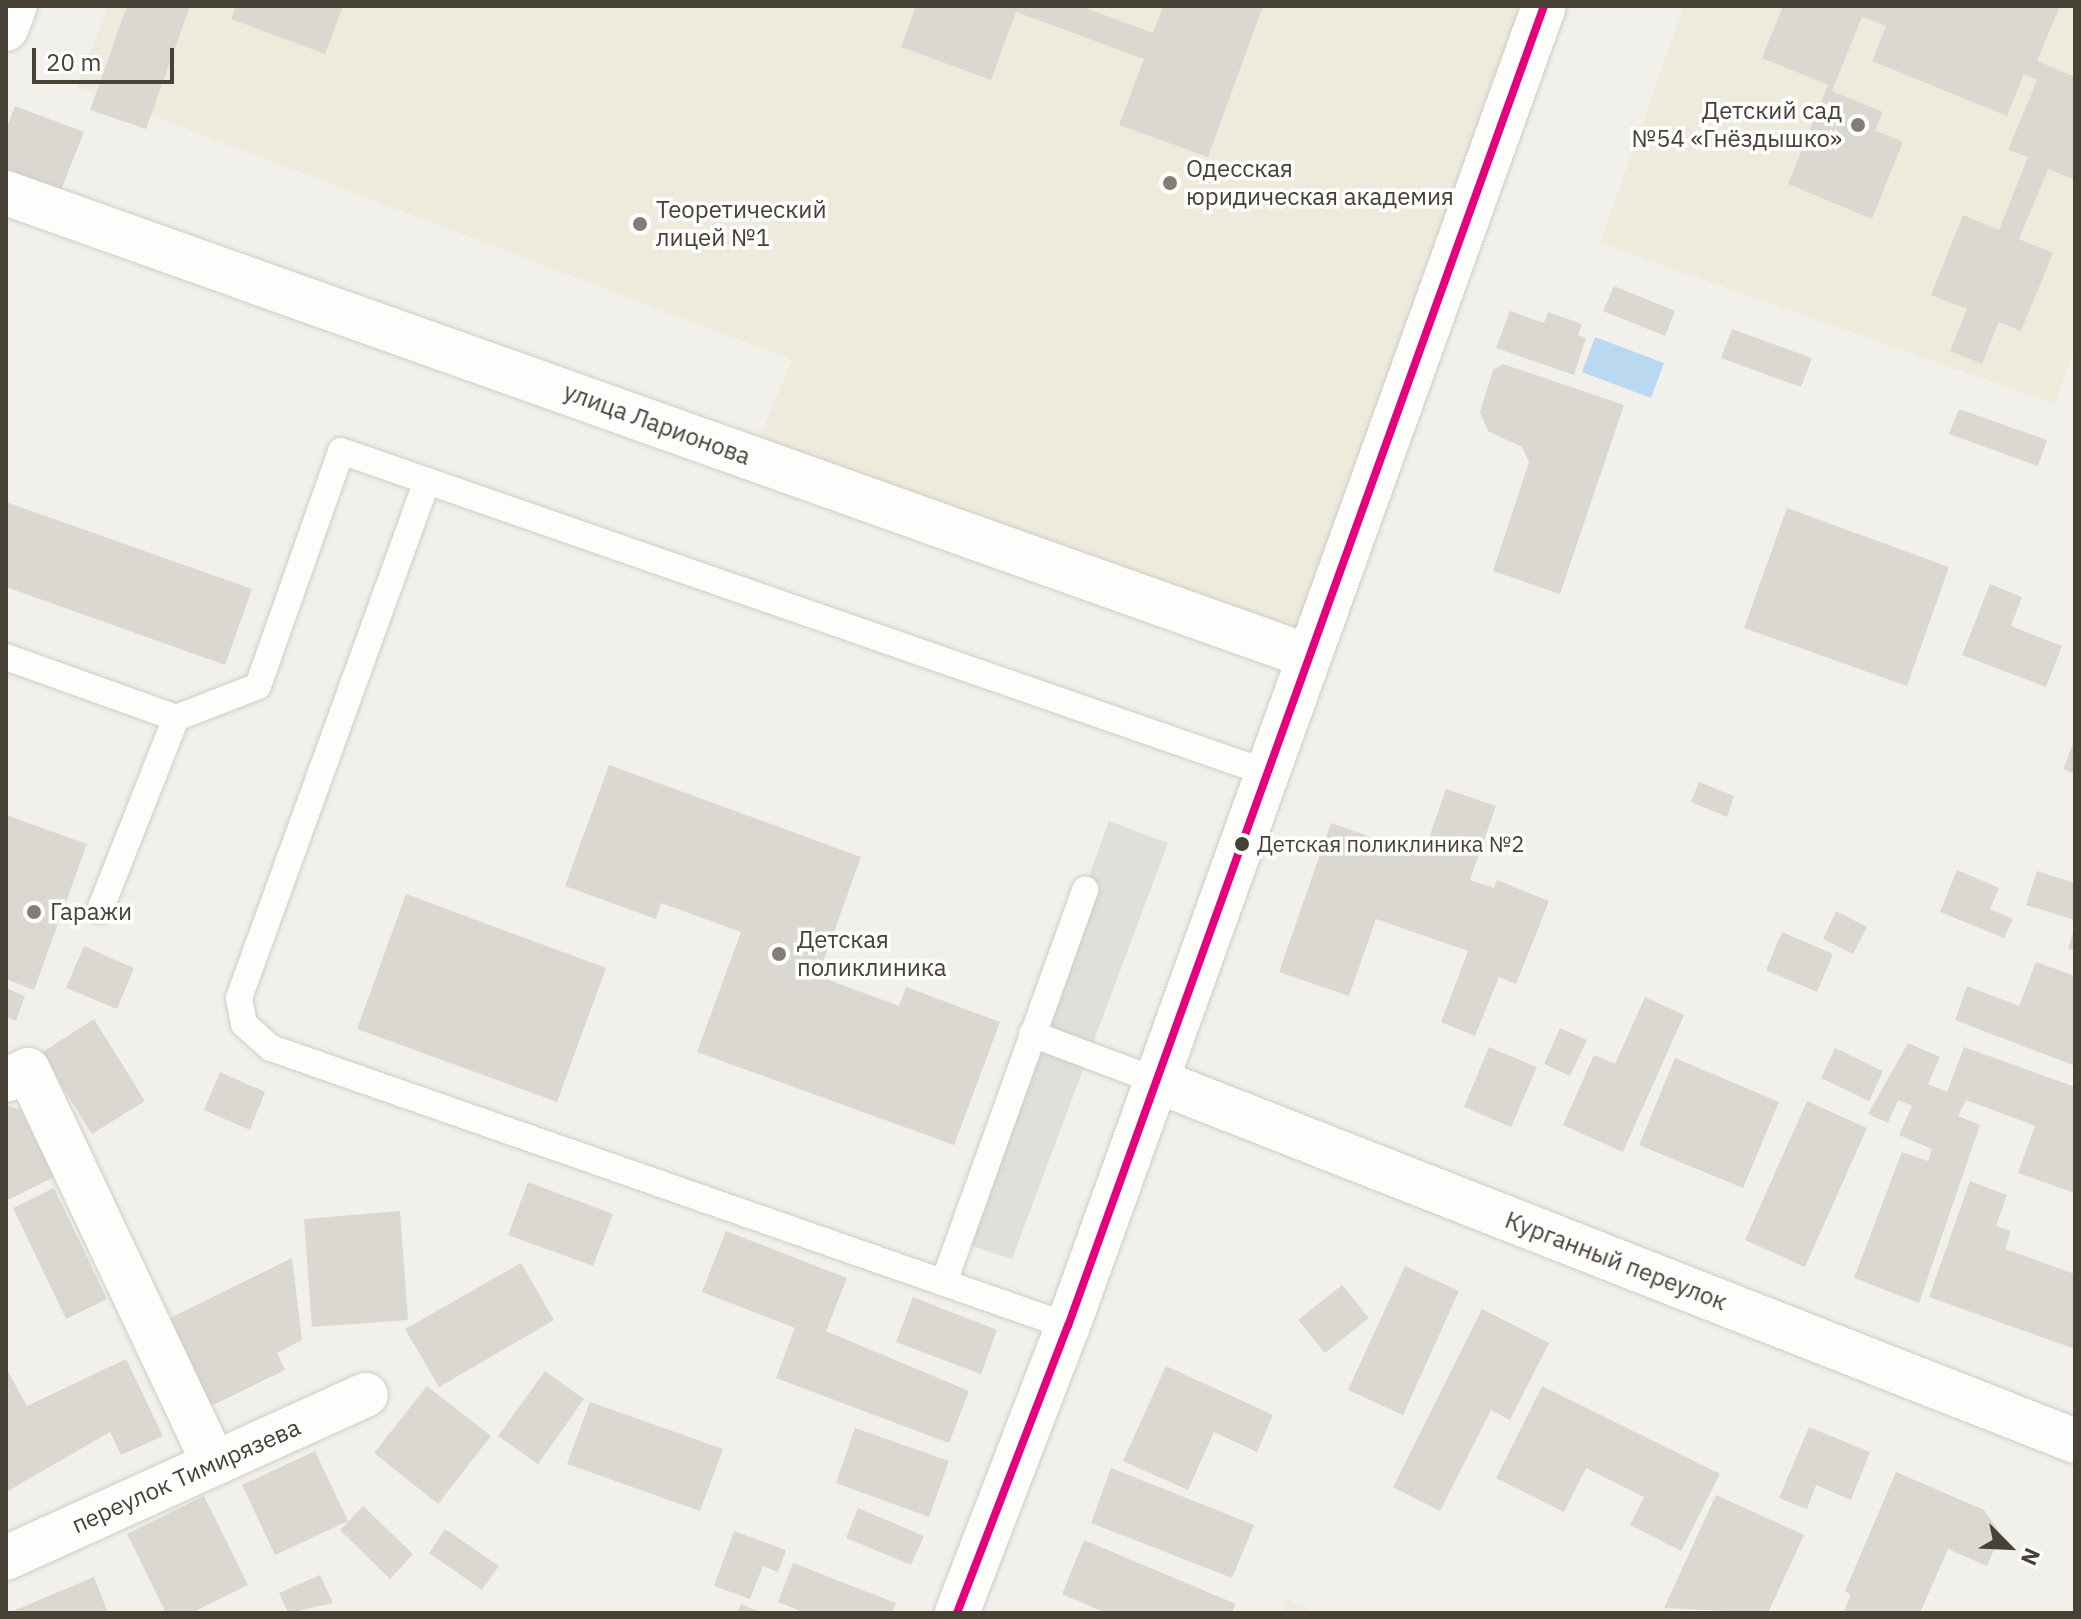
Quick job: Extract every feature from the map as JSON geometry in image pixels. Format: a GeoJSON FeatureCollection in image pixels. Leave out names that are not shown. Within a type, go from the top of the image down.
{"type":"FeatureCollection","features":[{"type":"Feature","properties":{"kind":"street"},"geometry":{"type":"LineString","coordinates":[[6,29],[15,6]]}},
{"type":"Feature","properties":{"kind":"street"},"geometry":{"type":"LineString","coordinates":[[957,1613],[1068,1326],[1544,6]]}},
{"type":"Feature","properties":{"kind":"street","name":"улица Ларионова"},"geometry":{"type":"LineString","coordinates":[[6,193],[1308,656]]}},
{"type":"Feature","properties":{"kind":"street"},"geometry":{"type":"LineString","coordinates":[[17,1075],[213,1462]]}},
{"type":"Feature","properties":{"kind":"street","name":"Курганный переулок"},"geometry":{"type":"LineString","coordinates":[[1157,1081],[2075,1441]]}},
{"type":"Feature","properties":{"kind":"street","name":"переулок Тимирязева"},"geometry":{"type":"LineString","coordinates":[[6,1558],[366,1395]]}},
{"type":"Feature","properties":{"kind":"lane"},"geometry":{"type":"LineString","coordinates":[[6,657],[176,718],[258,686],[341,451],[1268,773]]}},
{"type":"Feature","properties":{"kind":"lane"},"geometry":{"type":"LineString","coordinates":[[427,481],[239,998],[244,1024],[271,1048],[1068,1326]]}},
{"type":"Feature","properties":{"kind":"lane"},"geometry":{"type":"LineString","coordinates":[[100,910],[176,718]]}},
{"type":"Feature","properties":{"kind":"lane"},"geometry":{"type":"LineString","coordinates":[[944,1282],[1085,890]]}},
{"type":"Feature","properties":{"kind":"lane"},"geometry":{"type":"LineString","coordinates":[[1032,1034],[1157,1081]]}},
{"type":"Feature","properties":{"kind":"shaded area","name":"Одесская юридическая академия"},"geometry":{"type":"Polygon","coordinates":[[[108,6],[1544,6],[1308,656],[751,458],[792,360],[77,87],[108,6]]]}},
{"type":"Feature","properties":{"kind":"shaded area","name":"Детский сад №54 «Гнёздышко»"},"geometry":{"type":"Polygon","coordinates":[[[1684,6],[2075,6],[2075,347],[2055,404],[1600,243],[1684,6]]]}},
{"type":"Feature","properties":{"kind":"shaded area"},"geometry":{"type":"Polygon","coordinates":[[[1109,821],[1168,843],[1012,1259],[957,1241],[1109,821]]]}},
{"type":"Feature","properties":{"kind":"shaded area"},"geometry":{"type":"Polygon","coordinates":[[[1287,1599],[1316,1613],[1281,1613],[1287,1599]]]}},
{"type":"Feature","properties":{"kind":"water"},"geometry":{"type":"Polygon","coordinates":[[[1595,337],[1664,363],[1651,398],[1582,372],[1595,337]]]}},
{"type":"Feature","properties":{"kind":"building"},"geometry":{"type":"Polygon","coordinates":[[[127,6],[190,6],[146,129],[90,110],[127,6]]]}},
{"type":"Feature","properties":{"kind":"building"},"geometry":{"type":"Polygon","coordinates":[[[236,6],[343,6],[325,54],[231,19],[236,6]]]}},
{"type":"Feature","properties":{"kind":"building"},"geometry":{"type":"Polygon","coordinates":[[[916,6],[1080,6],[1153,33],[1163,6],[1263,6],[1208,157],[1119,125],[1144,59],[1016,12],[991,80],[901,47],[916,6]]]}},
{"type":"Feature","properties":{"kind":"building"},"geometry":{"type":"Polygon","coordinates":[[[1783,6],[2060,6],[2037,61],[2075,77],[2075,180],[2048,169],[2019,239],[2053,253],[2021,331],[1999,322],[1982,364],[1950,351],[1967,309],[1931,295],[1963,215],[1999,230],[2028,157],[2008,150],[2037,80],[2024,74],[2007,116],[1872,61],[1886,26],[1862,17],[1832,91],[1883,112],[1875,130],[1903,142],[1872,219],[1788,184],[1828,85],[1762,58],[1783,6]]]}},
{"type":"Feature","properties":{"kind":"building"},"geometry":{"type":"Polygon","coordinates":[[[15,106],[84,132],[61,190],[6,170],[6,130],[15,106]]]}},
{"type":"Feature","properties":{"kind":"building"},"geometry":{"type":"Polygon","coordinates":[[[1614,286],[1675,311],[1665,336],[1603,311],[1614,286]]]}},
{"type":"Feature","properties":{"kind":"building"},"geometry":{"type":"Polygon","coordinates":[[[1510,311],[1544,323],[1548,312],[1582,324],[1578,335],[1586,338],[1574,375],[1496,348],[1510,311]]]}},
{"type":"Feature","properties":{"kind":"building"},"geometry":{"type":"Polygon","coordinates":[[[1732,329],[1812,358],[1801,387],[1721,358],[1732,329]]]}},
{"type":"Feature","properties":{"kind":"building"},"geometry":{"type":"Polygon","coordinates":[[[1503,364],[1624,405],[1560,594],[1493,571],[1529,462],[1522,447],[1488,431],[1480,412],[1493,370],[1503,364]]]}},
{"type":"Feature","properties":{"kind":"building"},"geometry":{"type":"Polygon","coordinates":[[[1959,409],[2047,440],[2038,466],[1949,434],[1959,409]]]}},
{"type":"Feature","properties":{"kind":"building"},"geometry":{"type":"Polygon","coordinates":[[[6,502],[252,589],[225,665],[6,587],[6,502]]]}},
{"type":"Feature","properties":{"kind":"building"},"geometry":{"type":"Polygon","coordinates":[[[1787,508],[1949,567],[1907,686],[1744,628],[1787,508]]]}},
{"type":"Feature","properties":{"kind":"building"},"geometry":{"type":"Polygon","coordinates":[[[1990,584],[2022,597],[2011,626],[2062,646],[2046,687],[1962,655],[1990,584]]]}},
{"type":"Feature","properties":{"kind":"building"},"geometry":{"type":"Polygon","coordinates":[[[2075,739],[2075,774],[2063,769],[2075,739]]]}},
{"type":"Feature","properties":{"kind":"building","name":"Детская поликлиника"},"geometry":{"type":"Polygon","coordinates":[[[609,765],[861,857],[818,976],[899,1006],[906,987],[1000,1022],[954,1145],[697,1052],[741,932],[661,903],[656,919],[565,886],[609,765]]]}},
{"type":"Feature","properties":{"kind":"building"},"geometry":{"type":"Polygon","coordinates":[[[1699,782],[1734,796],[1727,817],[1691,802],[1699,782]]]}},
{"type":"Feature","properties":{"kind":"building"},"geometry":{"type":"Polygon","coordinates":[[[1446,789],[1496,806],[1470,880],[1494,888],[1497,880],[1549,901],[1516,984],[1499,977],[1475,1036],[1441,1022],[1468,951],[1376,919],[1349,996],[1279,972],[1331,823],[1423,855],[1446,789]]]}},
{"type":"Feature","properties":{"kind":"building","name":"Гаражи"},"geometry":{"type":"Polygon","coordinates":[[[6,815],[87,844],[34,990],[6,979],[6,815]]]}},
{"type":"Feature","properties":{"kind":"building"},"geometry":{"type":"Polygon","coordinates":[[[1957,870],[1999,888],[1990,909],[2013,919],[2004,938],[1940,912],[1957,870]]]}},
{"type":"Feature","properties":{"kind":"building"},"geometry":{"type":"Polygon","coordinates":[[[2037,871],[2075,883],[2075,920],[2026,905],[2037,871]]]}},
{"type":"Feature","properties":{"kind":"building"},"geometry":{"type":"Polygon","coordinates":[[[406,894],[606,968],[557,1102],[357,1029],[406,894]]]}},
{"type":"Feature","properties":{"kind":"building"},"geometry":{"type":"Polygon","coordinates":[[[1836,911],[1867,927],[1853,954],[1823,939],[1836,911]]]}},
{"type":"Feature","properties":{"kind":"building"},"geometry":{"type":"Polygon","coordinates":[[[2075,926],[2075,951],[2068,949],[2075,926]]]}},
{"type":"Feature","properties":{"kind":"building"},"geometry":{"type":"Polygon","coordinates":[[[1782,932],[1833,954],[1817,992],[1766,970],[1782,932]]]}},
{"type":"Feature","properties":{"kind":"building"},"geometry":{"type":"Polygon","coordinates":[[[84,946],[134,968],[117,1009],[66,988],[84,946]]]}},
{"type":"Feature","properties":{"kind":"building"},"geometry":{"type":"Polygon","coordinates":[[[2036,962],[2075,976],[2075,1066],[1955,1020],[1967,986],[2019,1006],[2036,962]]]}},
{"type":"Feature","properties":{"kind":"building"},"geometry":{"type":"Polygon","coordinates":[[[6,988],[25,996],[16,1021],[6,1017],[6,988]]]}},
{"type":"Feature","properties":{"kind":"building"},"geometry":{"type":"Polygon","coordinates":[[[1645,997],[1684,1015],[1623,1152],[1563,1125],[1594,1055],[1615,1064],[1645,997]]]}},
{"type":"Feature","properties":{"kind":"building"},"geometry":{"type":"Polygon","coordinates":[[[94,1019],[145,1101],[92,1134],[41,1053],[94,1019]]]}},
{"type":"Feature","properties":{"kind":"building"},"geometry":{"type":"Polygon","coordinates":[[[1560,1028],[1587,1040],[1570,1076],[1544,1064],[1560,1028]]]}},
{"type":"Feature","properties":{"kind":"building"},"geometry":{"type":"Polygon","coordinates":[[[1908,1043],[1940,1057],[1928,1084],[1947,1092],[1964,1047],[2075,1087],[2075,1193],[2018,1173],[2035,1126],[1966,1100],[1958,1116],[1980,1125],[1919,1303],[1854,1278],[1902,1152],[1928,1161],[1932,1149],[1899,1135],[1912,1106],[1898,1100],[1888,1123],[1868,1114],[1908,1043]]]}},
{"type":"Feature","properties":{"kind":"building"},"geometry":{"type":"Polygon","coordinates":[[[1489,1047],[1537,1067],[1511,1127],[1464,1107],[1489,1047]]]}},
{"type":"Feature","properties":{"kind":"building"},"geometry":{"type":"Polygon","coordinates":[[[1835,1048],[1883,1071],[1869,1101],[1821,1078],[1835,1048]]]}},
{"type":"Feature","properties":{"kind":"building"},"geometry":{"type":"Polygon","coordinates":[[[1675,1058],[1779,1102],[1743,1188],[1639,1145],[1675,1058]]]}},
{"type":"Feature","properties":{"kind":"building"},"geometry":{"type":"Polygon","coordinates":[[[220,1072],[265,1092],[250,1130],[204,1110],[220,1072]]]}},
{"type":"Feature","properties":{"kind":"building"},"geometry":{"type":"Polygon","coordinates":[[[1807,1101],[1867,1128],[1805,1267],[1745,1240],[1807,1101]]]}},
{"type":"Feature","properties":{"kind":"building"},"geometry":{"type":"Polygon","coordinates":[[[6,1105],[21,1110],[54,1177],[6,1201],[6,1105]]]}},
{"type":"Feature","properties":{"kind":"building"},"geometry":{"type":"Polygon","coordinates":[[[1970,1181],[2007,1195],[1996,1226],[2011,1231],[2005,1249],[2075,1274],[2075,1349],[1929,1297],[1970,1181]]]}},
{"type":"Feature","properties":{"kind":"building"},"geometry":{"type":"Polygon","coordinates":[[[528,1182],[613,1214],[593,1266],[508,1235],[528,1182]]]}},
{"type":"Feature","properties":{"kind":"building"},"geometry":{"type":"Polygon","coordinates":[[[54,1188],[107,1299],[66,1319],[13,1208],[54,1188]]]}},
{"type":"Feature","properties":{"kind":"building"},"geometry":{"type":"Polygon","coordinates":[[[400,1211],[408,1320],[312,1327],[304,1219],[400,1211]]]}},
{"type":"Feature","properties":{"kind":"building"},"geometry":{"type":"Polygon","coordinates":[[[726,1231],[847,1278],[826,1331],[969,1391],[949,1443],[776,1378],[795,1328],[702,1292],[726,1231]]]}},
{"type":"Feature","properties":{"kind":"building"},"geometry":{"type":"Polygon","coordinates":[[[292,1258],[302,1340],[277,1353],[285,1370],[207,1408],[164,1321],[292,1258]]]}},
{"type":"Feature","properties":{"kind":"building"},"geometry":{"type":"Polygon","coordinates":[[[521,1263],[554,1320],[439,1387],[405,1329],[521,1263]]]}},
{"type":"Feature","properties":{"kind":"building"},"geometry":{"type":"Polygon","coordinates":[[[1405,1266],[1459,1291],[1403,1415],[1348,1390],[1405,1266]]]}},
{"type":"Feature","properties":{"kind":"building"},"geometry":{"type":"Polygon","coordinates":[[[1342,1285],[1369,1318],[1325,1353],[1298,1320],[1342,1285]]]}},
{"type":"Feature","properties":{"kind":"building"},"geometry":{"type":"Polygon","coordinates":[[[913,1297],[997,1330],[981,1374],[896,1342],[913,1297]]]}},
{"type":"Feature","properties":{"kind":"building"},"geometry":{"type":"Polygon","coordinates":[[[1482,1309],[1549,1343],[1510,1420],[1491,1410],[1440,1511],[1393,1487],[1482,1309]]]}},
{"type":"Feature","properties":{"kind":"building"},"geometry":{"type":"Polygon","coordinates":[[[126,1359],[163,1436],[121,1455],[110,1432],[6,1492],[6,1368],[27,1406],[126,1359]]]}},
{"type":"Feature","properties":{"kind":"building"},"geometry":{"type":"Polygon","coordinates":[[[1166,1366],[1273,1415],[1257,1452],[1214,1432],[1188,1490],[1123,1461],[1166,1366]]]}},
{"type":"Feature","properties":{"kind":"building"},"geometry":{"type":"Polygon","coordinates":[[[545,1371],[584,1399],[538,1464],[498,1436],[545,1371]]]}},
{"type":"Feature","properties":{"kind":"building"},"geometry":{"type":"Polygon","coordinates":[[[427,1386],[491,1436],[438,1504],[374,1453],[427,1386]]]}},
{"type":"Feature","properties":{"kind":"building"},"geometry":{"type":"Polygon","coordinates":[[[1542,1386],[1720,1474],[1681,1551],[1630,1525],[1644,1497],[1586,1468],[1564,1512],[1496,1478],[1542,1386]]]}},
{"type":"Feature","properties":{"kind":"building"},"geometry":{"type":"Polygon","coordinates":[[[590,1402],[723,1449],[700,1511],[567,1464],[590,1402]]]}},
{"type":"Feature","properties":{"kind":"building"},"geometry":{"type":"Polygon","coordinates":[[[1809,1427],[1870,1452],[1851,1500],[1816,1485],[1807,1509],[1779,1498],[1809,1427]]]}},
{"type":"Feature","properties":{"kind":"building"},"geometry":{"type":"Polygon","coordinates":[[[855,1428],[949,1461],[929,1517],[836,1483],[855,1428]]]}},
{"type":"Feature","properties":{"kind":"building"},"geometry":{"type":"Polygon","coordinates":[[[315,1451],[348,1521],[275,1555],[242,1485],[315,1451]]]}},
{"type":"Feature","properties":{"kind":"building"},"geometry":{"type":"Polygon","coordinates":[[[1111,1468],[1254,1525],[1232,1578],[1091,1523],[1111,1468]]]}},
{"type":"Feature","properties":{"kind":"building"},"geometry":{"type":"Polygon","coordinates":[[[1896,1472],[1984,1510],[2001,1534],[1987,1566],[1948,1549],[1920,1613],[1843,1613],[1851,1595],[1845,1591],[1896,1472]]]}},
{"type":"Feature","properties":{"kind":"building"},"geometry":{"type":"Polygon","coordinates":[[[1716,1495],[1804,1535],[1768,1613],[1664,1608],[1716,1495]]]}},
{"type":"Feature","properties":{"kind":"building"},"geometry":{"type":"Polygon","coordinates":[[[204,1496],[248,1585],[191,1613],[166,1613],[127,1534],[204,1496]]]}},
{"type":"Feature","properties":{"kind":"building"},"geometry":{"type":"Polygon","coordinates":[[[363,1506],[413,1554],[390,1579],[340,1530],[363,1506]]]}},
{"type":"Feature","properties":{"kind":"building"},"geometry":{"type":"Polygon","coordinates":[[[858,1508],[924,1536],[911,1565],[846,1538],[858,1508]]]}},
{"type":"Feature","properties":{"kind":"building"},"geometry":{"type":"Polygon","coordinates":[[[445,1529],[499,1566],[482,1590],[429,1553],[445,1529]]]}},
{"type":"Feature","properties":{"kind":"building"},"geometry":{"type":"Polygon","coordinates":[[[734,1531],[786,1550],[778,1572],[763,1566],[750,1599],[714,1586],[734,1531]]]}},
{"type":"Feature","properties":{"kind":"building"},"geometry":{"type":"Polygon","coordinates":[[[1084,1540],[1236,1604],[1232,1613],[1106,1613],[1062,1594],[1084,1540]]]}},
{"type":"Feature","properties":{"kind":"building"},"geometry":{"type":"Polygon","coordinates":[[[793,1563],[896,1603],[892,1613],[805,1613],[778,1602],[793,1563]]]}},
{"type":"Feature","properties":{"kind":"building"},"geometry":{"type":"Polygon","coordinates":[[[320,1575],[333,1603],[288,1613],[279,1593],[320,1575]]]}},
{"type":"Feature","properties":{"kind":"building"},"geometry":{"type":"Polygon","coordinates":[[[94,1577],[108,1613],[13,1611],[94,1577]]]}},
{"type":"Feature","properties":{"kind":"building"},"geometry":{"type":"Polygon","coordinates":[[[741,1604],[763,1613],[737,1613],[741,1604]]]}},
{"type":"Feature","properties":{"kind":"transit line"},"geometry":{"type":"LineString","coordinates":[[957,1613],[1068,1326],[1544,6]]}},
{"type":"Feature","properties":{"kind":"place","name":"Детский сад №54 «Гнёздышко»"},"geometry":{"type":"Point","coordinates":[1858,125]}},
{"type":"Feature","properties":{"kind":"place","name":"Одесская юридическая академия"},"geometry":{"type":"Point","coordinates":[1170,183]}},
{"type":"Feature","properties":{"kind":"place","name":"Теоретический лицей №1"},"geometry":{"type":"Point","coordinates":[640,224]}},
{"type":"Feature","properties":{"kind":"place","name":"Детская поликлиника №2"},"geometry":{"type":"Point","coordinates":[1242,844]}},
{"type":"Feature","properties":{"kind":"place","name":"Гаражи"},"geometry":{"type":"Point","coordinates":[34,912]}},
{"type":"Feature","properties":{"kind":"place","name":"Детская поликлиника"},"geometry":{"type":"Point","coordinates":[779,954]}}]}
